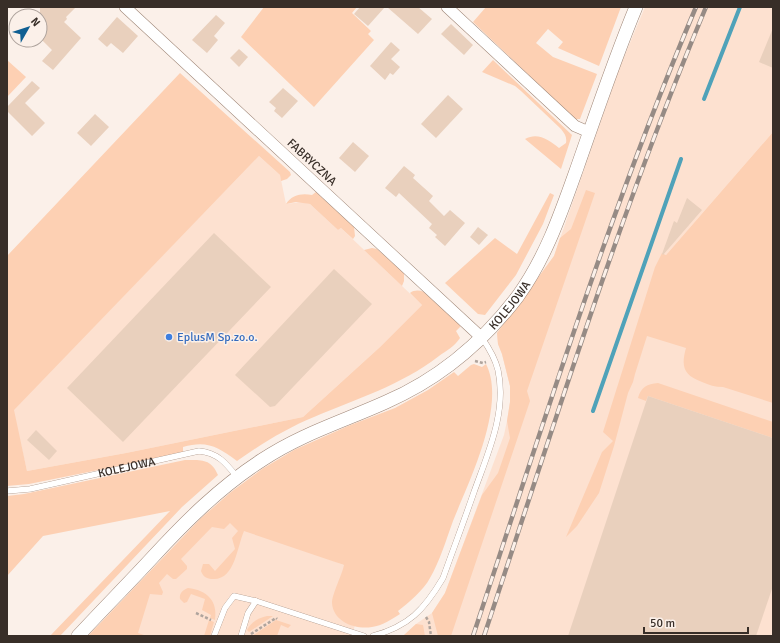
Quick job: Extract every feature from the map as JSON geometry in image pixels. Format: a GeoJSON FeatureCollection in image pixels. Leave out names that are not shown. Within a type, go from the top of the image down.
{"type":"FeatureCollection","features":[{"type":"Feature","properties":{"kind":"street","name":"FABRYCZNA"},"geometry":{"type":"LineString","coordinates":[[125,7],[482,338]]}},
{"type":"Feature","properties":{"kind":"street"},"geometry":{"type":"LineString","coordinates":[[447,7],[575,126],[589,132]]}},
{"type":"Feature","properties":{"kind":"street","name":"KOLEJOWA"},"geometry":{"type":"LineString","coordinates":[[78,636],[189,518],[214,495],[237,477],[272,453],[305,436],[406,393],[445,369],[482,338],[498,321],[519,294],[541,259],[555,229],[618,52],[636,7]]}},
{"type":"Feature","properties":{"kind":"lane"},"geometry":{"type":"LineString","coordinates":[[373,636],[393,629],[417,615],[432,596],[443,578],[494,436],[500,408],[498,370],[495,359],[482,338]]}},
{"type":"Feature","properties":{"kind":"lane","name":"KOLEJOWA"},"geometry":{"type":"LineString","coordinates":[[7,491],[36,487],[199,451],[209,452],[217,457],[237,477]]}},
{"type":"Feature","properties":{"kind":"lane"},"geometry":{"type":"LineString","coordinates":[[214,636],[225,608],[234,596],[256,601],[364,636]]}},
{"type":"Feature","properties":{"kind":"lane"},"geometry":{"type":"LineString","coordinates":[[244,634],[248,613],[256,601]]}},
{"type":"Feature","properties":{"kind":"path"},"geometry":{"type":"LineString","coordinates":[[471,362],[476,360],[483,363],[495,359]]}},
{"type":"Feature","properties":{"kind":"path"},"geometry":{"type":"LineString","coordinates":[[421,610],[429,622],[431,636]]}},
{"type":"Feature","properties":{"kind":"path"},"geometry":{"type":"LineString","coordinates":[[196,613],[215,621]]}},
{"type":"Feature","properties":{"kind":"path"},"geometry":{"type":"LineString","coordinates":[[244,634],[250,634],[276,618],[283,620]]}},
{"type":"Feature","properties":{"kind":"shaded area"},"geometry":{"type":"Polygon","coordinates":[[[264,7],[357,7],[352,13],[371,31],[368,34],[374,40],[314,107],[241,37],[264,7]]]}},
{"type":"Feature","properties":{"kind":"shaded area"},"geometry":{"type":"Polygon","coordinates":[[[486,7],[621,7],[599,66],[558,48],[563,42],[548,29],[536,43],[553,57],[597,74],[580,119],[575,119],[473,22],[486,7]]]}},
{"type":"Feature","properties":{"kind":"shaded area"},"geometry":{"type":"Polygon","coordinates":[[[645,7],[773,7],[773,132],[666,255],[662,253],[773,380],[773,636],[403,636],[416,624],[432,613],[445,593],[504,435],[507,421],[510,402],[510,386],[498,344],[497,333],[554,256],[619,69],[645,7]]]}},
{"type":"Feature","properties":{"kind":"shaded area"},"geometry":{"type":"Polygon","coordinates":[[[7,60],[26,77],[7,97],[7,60]]]}},
{"type":"Feature","properties":{"kind":"shaded area"},"geometry":{"type":"Polygon","coordinates":[[[493,60],[572,135],[561,169],[525,139],[534,136],[543,138],[559,148],[566,143],[565,134],[515,86],[482,72],[493,60]]]}},
{"type":"Feature","properties":{"kind":"shaded area"},"geometry":{"type":"Polygon","coordinates":[[[180,73],[290,172],[291,175],[287,179],[281,181],[280,175],[259,156],[14,410],[27,471],[126,453],[303,417],[380,347],[422,305],[410,293],[413,291],[424,292],[461,326],[456,331],[460,338],[450,348],[409,376],[378,391],[294,426],[237,461],[212,446],[199,444],[183,447],[183,453],[29,484],[7,486],[7,256],[180,73]]]}},
{"type":"Feature","properties":{"kind":"shaded area"},"geometry":{"type":"Polygon","coordinates":[[[773,132],[773,403],[723,387],[710,385],[696,379],[687,373],[685,369],[684,354],[686,348],[647,336],[633,382],[628,393],[614,446],[599,493],[577,526],[566,537],[602,452],[613,441],[603,432],[655,267],[662,253],[666,255],[773,132]]]}},
{"type":"Feature","properties":{"kind":"shaded area"},"geometry":{"type":"Polygon","coordinates":[[[259,156],[280,175],[286,204],[302,202],[310,204],[338,230],[341,228],[422,305],[380,347],[303,417],[126,453],[27,471],[13,410],[259,156]]]}},
{"type":"Feature","properties":{"kind":"shaded area"},"geometry":{"type":"Polygon","coordinates":[[[586,190],[595,193],[527,391],[530,401],[451,636],[438,636],[432,613],[445,593],[482,495],[498,473],[510,438],[507,421],[510,402],[510,386],[498,344],[497,333],[554,256],[560,238],[571,229],[586,190]]]}},
{"type":"Feature","properties":{"kind":"shaded area"},"geometry":{"type":"Polygon","coordinates":[[[316,192],[354,227],[355,236],[353,239],[341,228],[338,230],[310,204],[296,202],[286,204],[297,195],[312,195],[316,192]]]}},
{"type":"Feature","properties":{"kind":"shaded area"},"geometry":{"type":"Polygon","coordinates":[[[550,193],[554,195],[543,224],[516,275],[485,315],[478,314],[445,283],[495,238],[517,254],[550,193]]]}},
{"type":"Feature","properties":{"kind":"shaded area"},"geometry":{"type":"Polygon","coordinates":[[[372,248],[377,249],[404,273],[404,281],[402,286],[364,250],[372,248]]]}},
{"type":"Feature","properties":{"kind":"shaded area"},"geometry":{"type":"Polygon","coordinates":[[[474,364],[482,367],[486,364],[491,381],[492,400],[489,421],[483,443],[476,465],[434,571],[420,592],[398,611],[400,614],[387,622],[366,628],[353,626],[346,623],[336,615],[333,610],[332,603],[344,565],[244,531],[231,568],[220,578],[209,579],[203,575],[201,571],[203,564],[209,564],[215,571],[235,549],[232,538],[238,531],[230,523],[224,529],[212,527],[181,559],[187,566],[187,569],[176,579],[173,579],[167,574],[159,583],[163,592],[162,595],[150,594],[138,633],[147,636],[88,636],[200,519],[231,492],[262,469],[294,450],[348,426],[395,408],[428,390],[454,372],[458,376],[474,364]]]}},
{"type":"Feature","properties":{"kind":"shaded area"},"geometry":{"type":"Polygon","coordinates":[[[658,383],[773,422],[773,438],[648,396],[646,401],[638,398],[641,391],[645,387],[658,383]]]}},
{"type":"Feature","properties":{"kind":"shaded area"},"geometry":{"type":"Polygon","coordinates":[[[185,460],[204,461],[212,465],[218,475],[182,507],[60,636],[50,636],[170,511],[43,536],[7,576],[7,496],[24,494],[185,460]]]}},
{"type":"Feature","properties":{"kind":"shaded area"},"geometry":{"type":"Polygon","coordinates":[[[221,516],[346,566],[358,618],[351,636],[108,636],[141,598],[221,516]]]}},
{"type":"Feature","properties":{"kind":"shaded area"},"geometry":{"type":"Polygon","coordinates":[[[188,588],[201,591],[210,598],[215,607],[215,620],[210,618],[211,615],[202,610],[205,599],[191,594],[187,602],[184,603],[180,599],[182,592],[188,588]]]}},
{"type":"Feature","properties":{"kind":"shaded area"},"geometry":{"type":"Polygon","coordinates":[[[267,616],[273,616],[249,632],[247,630],[255,621],[267,616]]]}},
{"type":"Feature","properties":{"kind":"shaded area"},"geometry":{"type":"Polygon","coordinates":[[[209,620],[214,622],[210,636],[204,636],[209,620]]]}},
{"type":"Feature","properties":{"kind":"shaded area"},"geometry":{"type":"Polygon","coordinates":[[[276,620],[291,625],[288,628],[281,625],[277,636],[252,636],[276,620]]]}},
{"type":"Feature","properties":{"kind":"shaded area"},"geometry":{"type":"Polygon","coordinates":[[[416,624],[423,625],[425,636],[403,636],[416,624]]]}},
{"type":"Feature","properties":{"kind":"building"},"geometry":{"type":"Polygon","coordinates":[[[76,7],[66,17],[67,19],[64,22],[81,38],[53,70],[42,61],[52,50],[48,46],[48,8],[40,8],[76,7]]]}},
{"type":"Feature","properties":{"kind":"building"},"geometry":{"type":"Polygon","coordinates":[[[360,7],[385,7],[368,26],[354,14],[360,7]]]}},
{"type":"Feature","properties":{"kind":"building"},"geometry":{"type":"Polygon","coordinates":[[[387,7],[418,7],[432,19],[418,34],[387,7]]]}},
{"type":"Feature","properties":{"kind":"building"},"geometry":{"type":"Polygon","coordinates":[[[216,15],[225,23],[214,36],[218,40],[207,53],[192,40],[216,15]]]}},
{"type":"Feature","properties":{"kind":"building"},"geometry":{"type":"Polygon","coordinates":[[[117,17],[138,36],[123,53],[111,43],[107,47],[98,39],[117,17]]]}},
{"type":"Feature","properties":{"kind":"building"},"geometry":{"type":"Polygon","coordinates":[[[451,24],[473,45],[464,55],[441,34],[451,24]]]}},
{"type":"Feature","properties":{"kind":"building"},"geometry":{"type":"Polygon","coordinates":[[[773,28],[773,68],[759,62],[773,28]]]}},
{"type":"Feature","properties":{"kind":"building"},"geometry":{"type":"Polygon","coordinates":[[[391,42],[400,50],[391,59],[400,67],[393,75],[390,73],[385,80],[370,66],[391,42]]]}},
{"type":"Feature","properties":{"kind":"building"},"geometry":{"type":"Polygon","coordinates":[[[239,49],[248,57],[239,67],[230,58],[239,49]]]}},
{"type":"Feature","properties":{"kind":"building"},"geometry":{"type":"Polygon","coordinates":[[[32,81],[40,88],[25,103],[45,123],[32,136],[7,111],[7,107],[32,81]]]}},
{"type":"Feature","properties":{"kind":"building"},"geometry":{"type":"Polygon","coordinates":[[[283,88],[298,101],[282,118],[274,111],[276,108],[269,102],[283,88]]]}},
{"type":"Feature","properties":{"kind":"building"},"geometry":{"type":"Polygon","coordinates":[[[448,95],[463,109],[436,138],[421,124],[448,95]]]}},
{"type":"Feature","properties":{"kind":"building"},"geometry":{"type":"Polygon","coordinates":[[[95,114],[109,127],[91,146],[77,133],[95,114]]]}},
{"type":"Feature","properties":{"kind":"building"},"geometry":{"type":"Polygon","coordinates":[[[353,142],[369,156],[355,172],[339,158],[353,142]]]}},
{"type":"Feature","properties":{"kind":"building"},"geometry":{"type":"Polygon","coordinates":[[[404,166],[415,175],[413,178],[433,196],[429,201],[444,216],[450,210],[465,223],[445,246],[435,237],[437,235],[429,228],[432,224],[399,193],[396,197],[385,188],[404,166]]]}},
{"type":"Feature","properties":{"kind":"building"},"geometry":{"type":"Polygon","coordinates":[[[687,198],[702,210],[663,255],[662,254],[674,221],[677,223],[687,198]]]}},
{"type":"Feature","properties":{"kind":"building"},"geometry":{"type":"Polygon","coordinates":[[[478,227],[488,235],[479,245],[470,237],[478,227]]]}},
{"type":"Feature","properties":{"kind":"building","name":"EplusM Sp.zo.o."},"geometry":{"type":"Polygon","coordinates":[[[214,233],[271,287],[123,442],[67,388],[214,233]]]}},
{"type":"Feature","properties":{"kind":"building"},"geometry":{"type":"Polygon","coordinates":[[[334,269],[372,304],[275,406],[270,407],[235,375],[334,269]]]}},
{"type":"Feature","properties":{"kind":"building"},"geometry":{"type":"Polygon","coordinates":[[[648,396],[773,438],[773,586],[756,636],[568,636],[648,396]]]}},
{"type":"Feature","properties":{"kind":"building"},"geometry":{"type":"Polygon","coordinates":[[[36,430],[57,451],[49,460],[27,440],[36,430]]]}},
{"type":"Feature","properties":{"kind":"waterway"},"geometry":{"type":"LineString","coordinates":[[704,99],[740,7]]}},
{"type":"Feature","properties":{"kind":"waterway"},"geometry":{"type":"LineString","coordinates":[[593,411],[681,159]]}},
{"type":"Feature","properties":{"kind":"railway"},"geometry":{"type":"LineString","coordinates":[[473,636],[551,398],[606,240],[664,84],[696,7]]}},
{"type":"Feature","properties":{"kind":"railway"},"geometry":{"type":"LineString","coordinates":[[484,636],[562,398],[616,240],[706,7]]}},
{"type":"Feature","properties":{"kind":"place","name":"EplusM Sp.zo.o."},"geometry":{"type":"Point","coordinates":[169,337]}}]}
